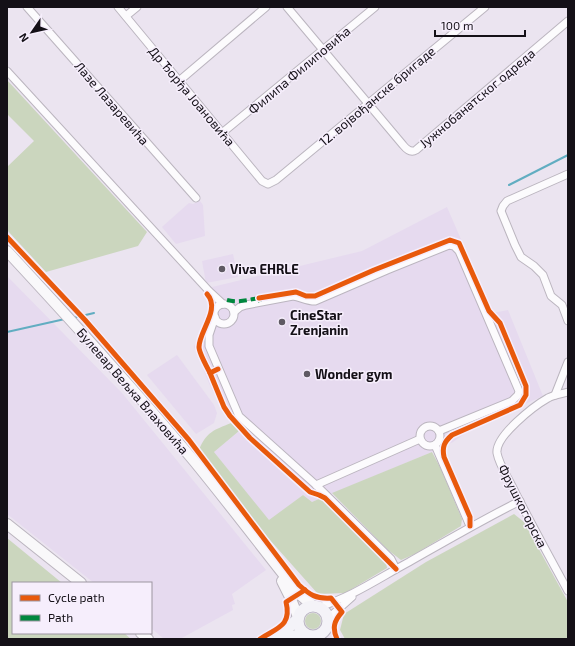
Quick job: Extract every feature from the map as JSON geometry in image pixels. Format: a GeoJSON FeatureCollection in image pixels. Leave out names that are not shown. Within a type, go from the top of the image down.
{"type":"FeatureCollection","features":[{"type":"Feature","properties":{"kind":"main road","name":"Булевар Вељка Влаховића"},"geometry":{"type":"LineString","coordinates":[[7,251],[75,324],[190,457],[299,594],[316,606]]}},
{"type":"Feature","properties":{"kind":"main road"},"geometry":{"type":"LineString","coordinates":[[7,524],[80,582]]}},
{"type":"Feature","properties":{"kind":"main road","name":"Булевар Вељка Влаховића"},"geometry":{"type":"LineString","coordinates":[[267,554],[289,593],[298,618]]}},
{"type":"Feature","properties":{"kind":"main road"},"geometry":{"type":"LineString","coordinates":[[275,639],[298,618],[304,609],[316,606],[327,614],[331,639]]}},
{"type":"Feature","properties":{"kind":"main road"},"geometry":{"type":"LineString","coordinates":[[298,618],[298,627],[312,637]]}},
{"type":"Feature","properties":{"kind":"main road"},"geometry":{"type":"LineString","coordinates":[[283,639],[293,636],[312,637],[322,634],[328,624]]}},
{"type":"Feature","properties":{"kind":"street","name":"Лазе Лазаревића"},"geometry":{"type":"LineString","coordinates":[[27,7],[196,198]]}},
{"type":"Feature","properties":{"kind":"street","name":"Др Ђорђа Јоановића"},"geometry":{"type":"LineString","coordinates":[[118,7],[262,181],[268,184]]}},
{"type":"Feature","properties":{"kind":"street"},"geometry":{"type":"LineString","coordinates":[[126,16],[137,7]]}},
{"type":"Feature","properties":{"kind":"street"},"geometry":{"type":"LineString","coordinates":[[179,81],[266,7]]}},
{"type":"Feature","properties":{"kind":"street"},"geometry":{"type":"LineString","coordinates":[[287,7],[368,104]]}},
{"type":"Feature","properties":{"kind":"street","name":"Филипа Филиповића"},"geometry":{"type":"LineString","coordinates":[[222,133],[375,7]]}},
{"type":"Feature","properties":{"kind":"street","name":"12. војвођанске бригаде"},"geometry":{"type":"LineString","coordinates":[[268,184],[276,180],[485,7]]}},
{"type":"Feature","properties":{"kind":"street","name":"Јужнобанатског одреда"},"geometry":{"type":"LineString","coordinates":[[368,104],[403,146],[410,151],[416,150],[568,21]]}},
{"type":"Feature","properties":{"kind":"street"},"geometry":{"type":"LineString","coordinates":[[7,71],[223,306],[234,312]]}},
{"type":"Feature","properties":{"kind":"street"},"geometry":{"type":"LineString","coordinates":[[568,174],[507,201],[502,206],[501,211],[521,257],[543,275],[552,296],[562,305],[568,321]]}},
{"type":"Feature","properties":{"kind":"street"},"geometry":{"type":"LineString","coordinates":[[246,305],[223,306],[214,312],[217,320],[226,324],[231,322],[234,317],[234,312],[240,307],[246,305],[293,296],[307,301],[315,301],[407,261],[449,245],[454,246],[459,251],[519,391],[518,395],[512,401],[440,431]]}},
{"type":"Feature","properties":{"kind":"street"},"geometry":{"type":"LineString","coordinates":[[217,320],[210,330],[208,340],[209,346],[239,416],[316,485],[391,559],[396,569]]}},
{"type":"Feature","properties":{"kind":"street"},"geometry":{"type":"LineString","coordinates":[[555,395],[568,362]]}},
{"type":"Feature","properties":{"kind":"street","name":"Фрушкогорска"},"geometry":{"type":"LineString","coordinates":[[568,392],[555,395],[542,402],[517,421],[503,438],[498,446],[497,453],[520,501],[568,591]]}},
{"type":"Feature","properties":{"kind":"street"},"geometry":{"type":"LineString","coordinates":[[428,426],[433,426],[440,431],[441,437],[435,445],[426,446],[420,439],[421,431],[428,426]]}},
{"type":"Feature","properties":{"kind":"street"},"geometry":{"type":"LineString","coordinates":[[316,485],[420,439]]}},
{"type":"Feature","properties":{"kind":"street"},"geometry":{"type":"LineString","coordinates":[[435,445],[470,526]]}},
{"type":"Feature","properties":{"kind":"street"},"geometry":{"type":"LineString","coordinates":[[316,606],[334,602],[358,592],[470,526],[520,501]]}},
{"type":"Feature","properties":{"kind":"street"},"geometry":{"type":"LineString","coordinates":[[328,624],[333,614],[358,592]]}},
{"type":"Feature","properties":{"kind":"shaded area"},"geometry":{"type":"Polygon","coordinates":[[[200,201],[203,205],[205,236],[176,244],[162,227],[189,203],[193,204],[200,201]]]}},
{"type":"Feature","properties":{"kind":"shaded area"},"geometry":{"type":"Polygon","coordinates":[[[447,207],[493,313],[508,310],[543,396],[474,427],[453,442],[432,452],[312,502],[303,495],[269,521],[214,452],[239,431],[231,423],[211,388],[194,347],[208,309],[208,301],[205,294],[212,287],[362,251],[447,207]]]}},
{"type":"Feature","properties":{"kind":"shaded area"},"geometry":{"type":"Polygon","coordinates":[[[233,254],[238,277],[206,283],[202,261],[233,254]]]}},
{"type":"Feature","properties":{"kind":"shaded area"},"geometry":{"type":"Polygon","coordinates":[[[7,276],[122,393],[266,570],[232,594],[235,604],[232,605],[233,610],[180,639],[164,639],[152,629],[152,582],[93,582],[7,514],[7,276]]]}},
{"type":"Feature","properties":{"kind":"shaded area"},"geometry":{"type":"Polygon","coordinates":[[[177,355],[214,405],[217,413],[214,423],[196,434],[147,375],[177,355]]]}},
{"type":"Feature","properties":{"kind":"green space"},"geometry":{"type":"Polygon","coordinates":[[[7,80],[147,232],[138,246],[46,272],[7,230],[7,167],[34,141],[7,114],[7,80]]]}},
{"type":"Feature","properties":{"kind":"green space"},"geometry":{"type":"Polygon","coordinates":[[[231,423],[239,431],[214,452],[269,520],[303,495],[312,502],[321,498],[386,562],[387,568],[345,593],[318,594],[269,539],[199,450],[211,432],[231,423]]]}},
{"type":"Feature","properties":{"kind":"green space"},"geometry":{"type":"Polygon","coordinates":[[[432,452],[441,469],[462,519],[461,526],[415,554],[401,560],[388,550],[332,493],[432,452]]]}},
{"type":"Feature","properties":{"kind":"green space"},"geometry":{"type":"Polygon","coordinates":[[[514,514],[524,522],[568,602],[568,639],[345,639],[340,630],[344,614],[426,562],[514,514]]]}},
{"type":"Feature","properties":{"kind":"green space"},"geometry":{"type":"Polygon","coordinates":[[[7,538],[61,582],[12,582],[12,634],[125,634],[131,639],[7,639],[7,538]]]}},
{"type":"Feature","properties":{"kind":"green space"},"geometry":{"type":"Polygon","coordinates":[[[313,613],[320,618],[321,621],[316,628],[313,629],[306,624],[305,621],[310,614],[313,613]]]}},
{"type":"Feature","properties":{"kind":"waterway"},"geometry":{"type":"LineString","coordinates":[[509,185],[568,155]]}},
{"type":"Feature","properties":{"kind":"waterway"},"geometry":{"type":"LineString","coordinates":[[73,318],[94,313]]}},
{"type":"Feature","properties":{"kind":"waterway"},"geometry":{"type":"LineString","coordinates":[[7,332],[65,319]]}},
{"type":"Feature","properties":{"kind":"marked path"},"geometry":{"type":"LineString","coordinates":[[227,300],[239,301],[259,298],[260,302]]}},
{"type":"Feature","properties":{"kind":"cycle path"},"geometry":{"type":"LineString","coordinates":[[7,237],[85,320],[189,440],[299,585],[314,596],[331,598],[342,612],[337,618],[334,628],[337,639]]}},
{"type":"Feature","properties":{"kind":"cycle path"},"geometry":{"type":"LineString","coordinates":[[259,298],[296,292],[306,296],[315,296],[374,270],[450,240],[459,243],[489,311],[500,323],[526,386],[526,395],[520,405],[452,435],[444,445],[444,457],[470,517],[470,526]]}},
{"type":"Feature","properties":{"kind":"cycle path"},"geometry":{"type":"LineString","coordinates":[[207,294],[211,300],[212,306],[211,313],[202,334],[199,350],[210,373],[218,369]]}},
{"type":"Feature","properties":{"kind":"cycle path"},"geometry":{"type":"LineString","coordinates":[[210,373],[224,407],[250,438],[310,492],[325,498],[396,569]]}},
{"type":"Feature","properties":{"kind":"cycle path"},"geometry":{"type":"LineString","coordinates":[[260,639],[282,625],[287,616],[286,602],[305,590]]}},
{"type":"Feature","properties":{"kind":"place","name":"Viva EHRLE"},"geometry":{"type":"Point","coordinates":[222,269]}},
{"type":"Feature","properties":{"kind":"place","name":"CineStar Zrenjanin"},"geometry":{"type":"Point","coordinates":[282,322]}},
{"type":"Feature","properties":{"kind":"place","name":"Wonder gym"},"geometry":{"type":"Point","coordinates":[307,374]}}]}
